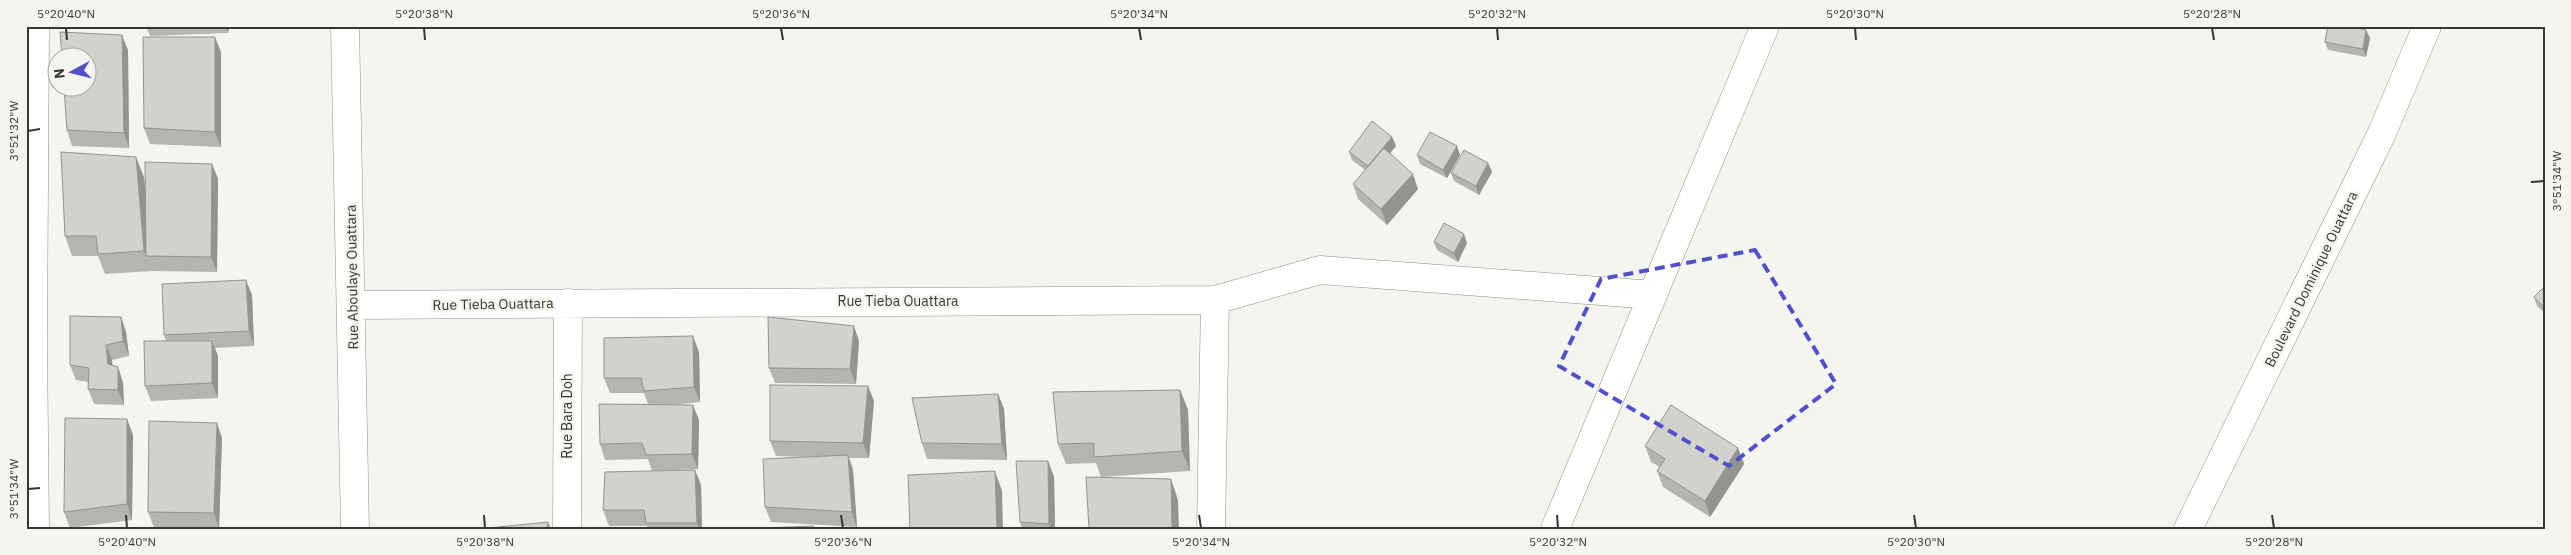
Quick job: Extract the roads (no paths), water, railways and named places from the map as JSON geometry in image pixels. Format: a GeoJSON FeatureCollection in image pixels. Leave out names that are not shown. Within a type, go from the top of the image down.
{"type":"FeatureCollection","features":[{"type":"Feature","properties":{"kind":"street"},"geometry":{"type":"LineString","coordinates":[[35,26],[31,86],[30,343],[30,448],[35,529]]}},
{"type":"Feature","properties":{"kind":"street","name":"Rue Aboulaye Ouattara"},"geometry":{"type":"LineString","coordinates":[[345,26],[353,305],[356,529]]}},
{"type":"Feature","properties":{"kind":"street"},"geometry":{"type":"LineString","coordinates":[[1555,529],[1765,26]]}},
{"type":"Feature","properties":{"kind":"street","name":"Boulevard Dominique Ouattara"},"geometry":{"type":"LineString","coordinates":[[2188,529],[2382,133],[2427,26]]}},
{"type":"Feature","properties":{"kind":"street","name":"Rue Tieba Ouattara"},"geometry":{"type":"LineString","coordinates":[[353,305],[1215,300],[1320,270],[1653,295]]}},
{"type":"Feature","properties":{"kind":"street"},"geometry":{"type":"LineString","coordinates":[[1212,529],[1215,300]]}},
{"type":"Feature","properties":{"kind":"street","name":"Rue Bara Doh"},"geometry":{"type":"LineString","coordinates":[[567,529],[568,303]]}}]}
